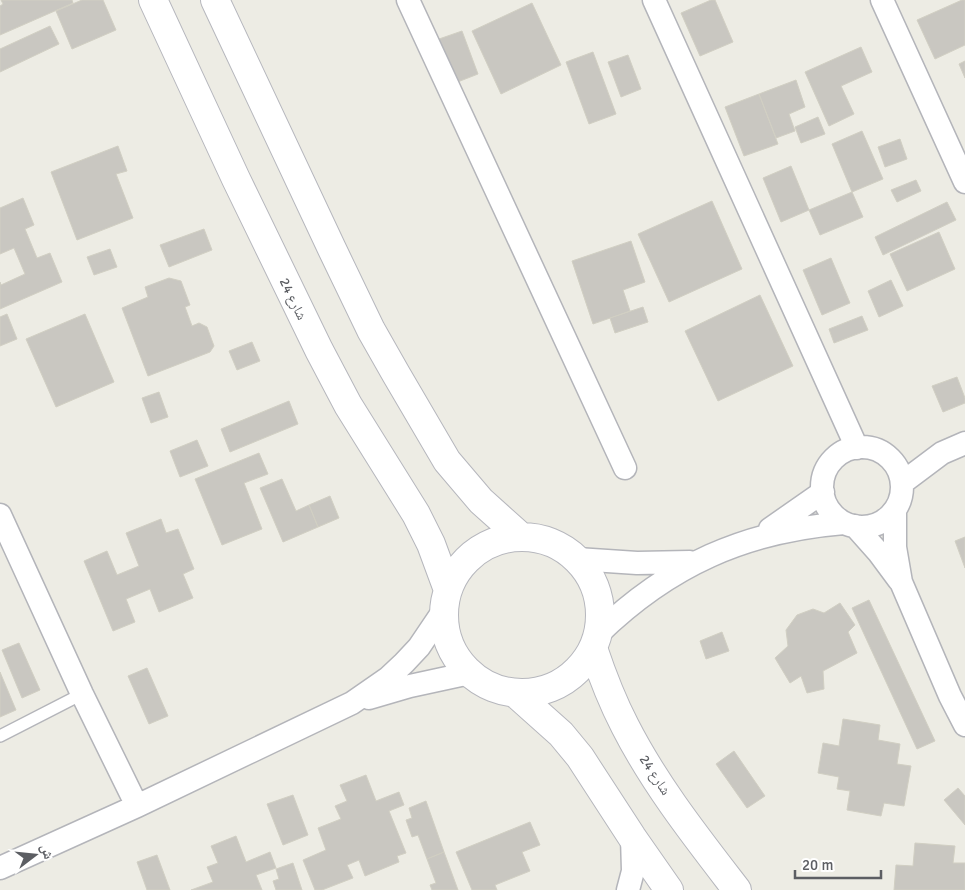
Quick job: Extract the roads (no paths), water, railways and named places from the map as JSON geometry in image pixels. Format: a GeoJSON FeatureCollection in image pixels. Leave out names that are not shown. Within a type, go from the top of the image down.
{"type":"FeatureCollection","features":[{"type":"Feature","properties":{"kind":"street","name":"شارع 24"},"geometry":{"type":"LineString","coordinates":[[153,0],[236,180],[318,350],[348,405],[416,514],[431,544],[446,600]]}},
{"type":"Feature","properties":{"kind":"street"},"geometry":{"type":"LineString","coordinates":[[215,0],[332,249],[396,374],[447,461],[481,501],[520,536]]}},
{"type":"Feature","properties":{"kind":"street"},"geometry":{"type":"LineString","coordinates":[[408,0],[625,468]]}},
{"type":"Feature","properties":{"kind":"street"},"geometry":{"type":"LineString","coordinates":[[654,0],[857,448]]}},
{"type":"Feature","properties":{"kind":"street"},"geometry":{"type":"LineString","coordinates":[[882,0],[965,182]]}},
{"type":"Feature","properties":{"kind":"street"},"geometry":{"type":"LineString","coordinates":[[902,483],[942,453],[965,443]]}},
{"type":"Feature","properties":{"kind":"street"},"geometry":{"type":"LineString","coordinates":[[446,600],[446,634],[455,656],[470,673],[484,683],[499,690],[515,693],[534,692],[553,687],[570,678],[583,664],[596,641],[620,612],[644,593],[696,561],[758,537],[807,526],[849,524],[864,527],[881,522],[895,510],[901,497],[902,483],[895,464],[888,456],[878,450],[857,448],[840,454],[828,466],[824,474],[823,492],[830,510],[849,524],[879,553],[901,582]]}},
{"type":"Feature","properties":{"kind":"street"},"geometry":{"type":"LineString","coordinates":[[888,456],[906,457],[942,453]]}},
{"type":"Feature","properties":{"kind":"street"},"geometry":{"type":"LineString","coordinates":[[758,537],[823,492]]}},
{"type":"Feature","properties":{"kind":"street"},"geometry":{"type":"LineString","coordinates":[[895,510],[895,547],[901,582],[950,696],[965,725]]}},
{"type":"Feature","properties":{"kind":"street"},"geometry":{"type":"LineString","coordinates":[[0,515],[82,694],[137,806]]}},
{"type":"Feature","properties":{"kind":"street"},"geometry":{"type":"LineString","coordinates":[[0,868],[137,806],[352,703],[388,678],[418,647],[446,600],[456,572],[468,557],[484,546],[501,539],[520,536],[536,537],[565,549],[577,559],[593,581],[600,607],[596,641]]}},
{"type":"Feature","properties":{"kind":"street"},"geometry":{"type":"LineString","coordinates":[[577,559],[637,563],[696,561]]}},
{"type":"Feature","properties":{"kind":"street","name":"شارع 24"},"geometry":{"type":"LineString","coordinates":[[596,641],[613,701],[640,752],[693,832],[737,890]]}},
{"type":"Feature","properties":{"kind":"street"},"geometry":{"type":"LineString","coordinates":[[352,703],[410,686],[470,673]]}},
{"type":"Feature","properties":{"kind":"street"},"geometry":{"type":"LineString","coordinates":[[515,693],[561,734],[574,749],[669,890]]}},
{"type":"Feature","properties":{"kind":"street"},"geometry":{"type":"LineString","coordinates":[[628,890],[633,871],[632,837]]}},
{"type":"Feature","properties":{"kind":"lane"},"geometry":{"type":"LineString","coordinates":[[0,736],[82,694]]}}]}
